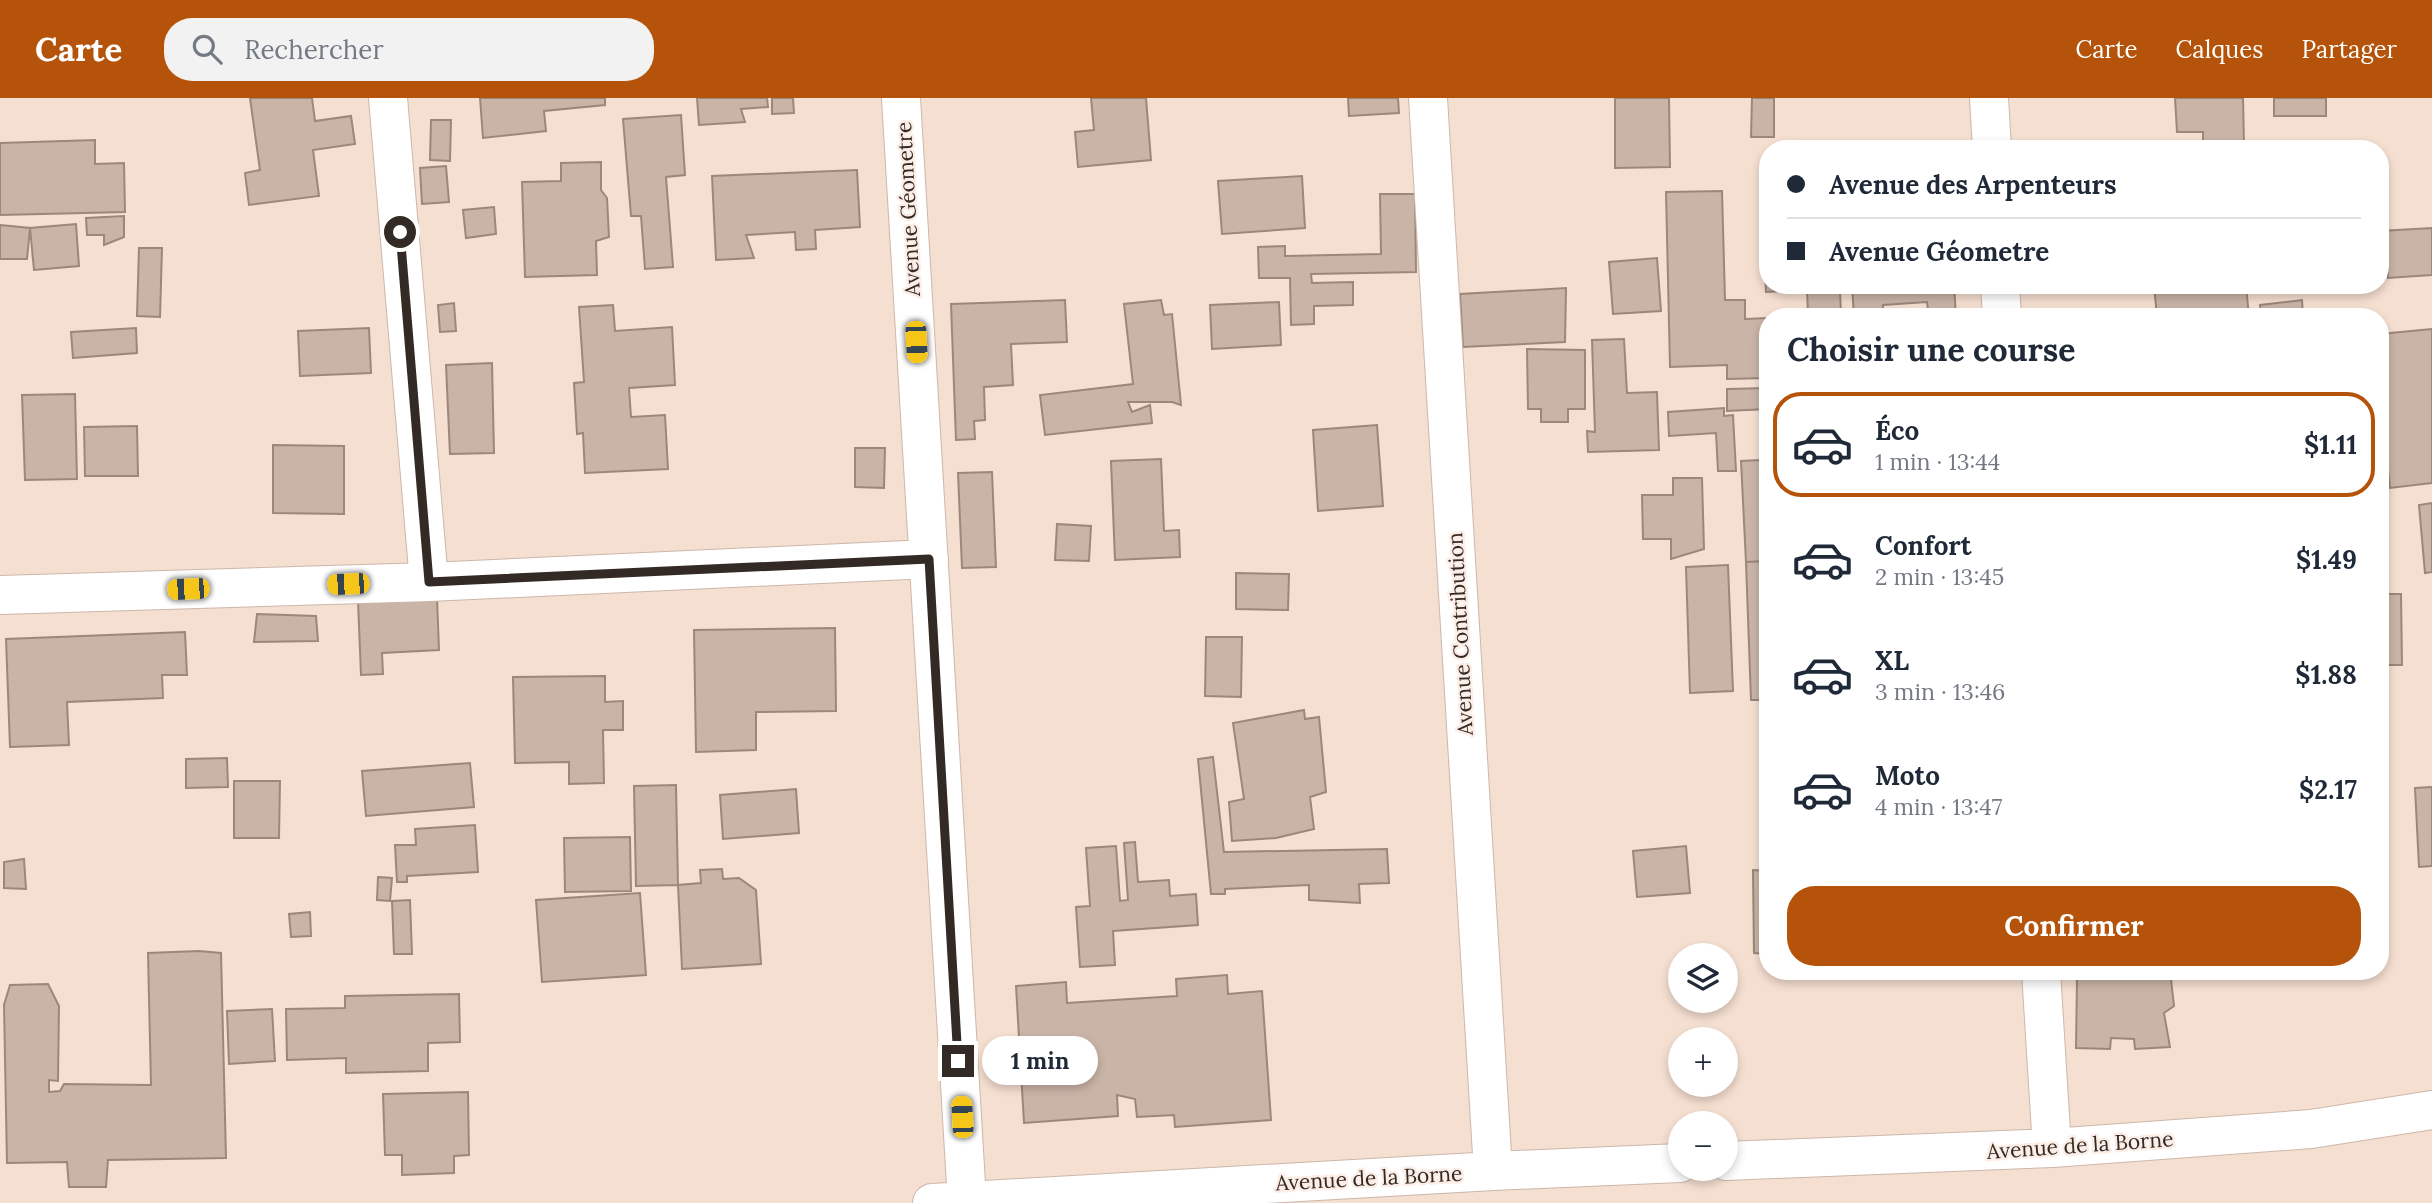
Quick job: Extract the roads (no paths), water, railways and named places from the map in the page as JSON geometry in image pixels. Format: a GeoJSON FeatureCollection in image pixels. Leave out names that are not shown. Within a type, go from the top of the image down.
{"type":"FeatureCollection","features":[{"type":"Feature","properties":{"kind":"street"},"geometry":{"type":"LineString","coordinates":[[388,98],[429,582]]}},
{"type":"Feature","properties":{"kind":"street","name":"Avenue Géometre"},"geometry":{"type":"LineString","coordinates":[[901,98],[929,559],[949,1202]]}},
{"type":"Feature","properties":{"kind":"street","name":"Avenue Contribution"},"geometry":{"type":"LineString","coordinates":[[1428,98],[1493,1171]]}},
{"type":"Feature","properties":{"kind":"street"},"geometry":{"type":"LineString","coordinates":[[1989,98],[1991,140]]}},
{"type":"Feature","properties":{"kind":"street"},"geometry":{"type":"LineString","coordinates":[[0,595],[429,582],[929,559]]}},
{"type":"Feature","properties":{"kind":"street"},"geometry":{"type":"LineString","coordinates":[[2042,980],[2052,1148]]}},
{"type":"Feature","properties":{"kind":"street","name":"Avenue de la Borne"},"geometry":{"type":"LineString","coordinates":[[1738,1161],[2052,1148],[2311,1129],[2432,1110]]}},
{"type":"Feature","properties":{"kind":"street","name":"Avenue de la Borne"},"geometry":{"type":"LineString","coordinates":[[949,1202],[1668,1164]]}}]}
